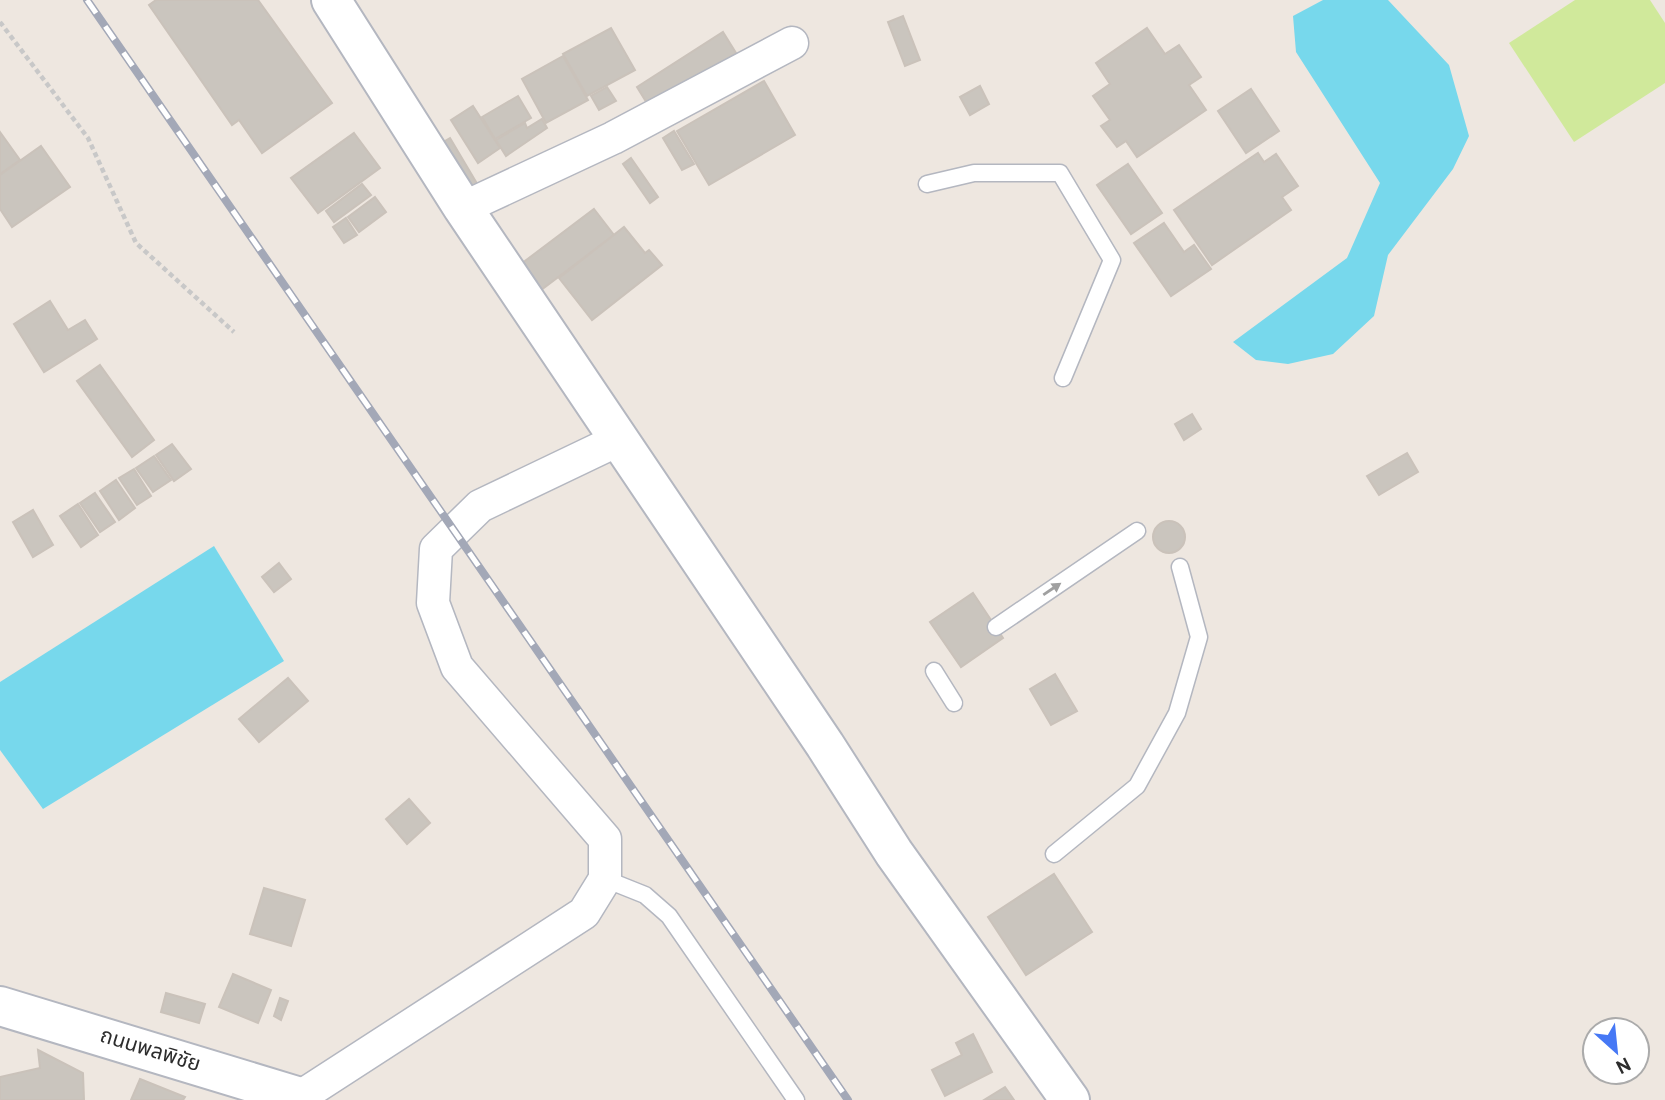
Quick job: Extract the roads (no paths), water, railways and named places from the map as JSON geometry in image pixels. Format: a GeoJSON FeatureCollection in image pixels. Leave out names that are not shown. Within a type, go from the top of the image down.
{"type":"FeatureCollection","features":[{"type":"Feature","properties":{"kind":"street"},"geometry":{"type":"LineString","coordinates":[[331,0],[463,208],[825,745],[894,853],[1070,1100]]}},
{"type":"Feature","properties":{"kind":"street"},"geometry":{"type":"LineString","coordinates":[[463,208],[613,138],[792,43]]}},
{"type":"Feature","properties":{"kind":"street"},"geometry":{"type":"LineString","coordinates":[[305,1098],[584,913],[606,879],[605,839],[457,667],[433,603],[436,549],[480,506],[618,440]]}},
{"type":"Feature","properties":{"kind":"street","name":"ถนนพลพิชัย"},"geometry":{"type":"LineString","coordinates":[[0,1006],[305,1098]]}},
{"type":"Feature","properties":{"kind":"lane"},"geometry":{"type":"LineString","coordinates":[[927,184],[974,173],[1060,173],[1112,260],[1063,378]]}},
{"type":"Feature","properties":{"kind":"lane"},"geometry":{"type":"LineString","coordinates":[[996,627],[1137,531]]}},
{"type":"Feature","properties":{"kind":"lane"},"geometry":{"type":"LineString","coordinates":[[1054,854],[1137,786],[1177,713],[1199,637],[1180,567]]}},
{"type":"Feature","properties":{"kind":"lane"},"geometry":{"type":"LineString","coordinates":[[934,671],[954,703]]}},
{"type":"Feature","properties":{"kind":"lane"},"geometry":{"type":"LineString","coordinates":[[606,879],[645,895],[669,916],[796,1100]]}},
{"type":"Feature","properties":{"kind":"water"},"geometry":{"type":"Polygon","coordinates":[[[1323,0],[1388,0],[1449,65],[1469,136],[1453,169],[1388,255],[1374,316],[1333,354],[1288,364],[1256,360],[1233,342],[1347,258],[1380,183],[1296,52],[1293,16],[1323,0]]]}},
{"type":"Feature","properties":{"kind":"water"},"geometry":{"type":"Polygon","coordinates":[[[214,546],[284,661],[43,809],[0,750],[0,682],[214,546]]]}},
{"type":"Feature","properties":{"kind":"railway"},"geometry":{"type":"LineString","coordinates":[[87,0],[848,1100]]}}]}
